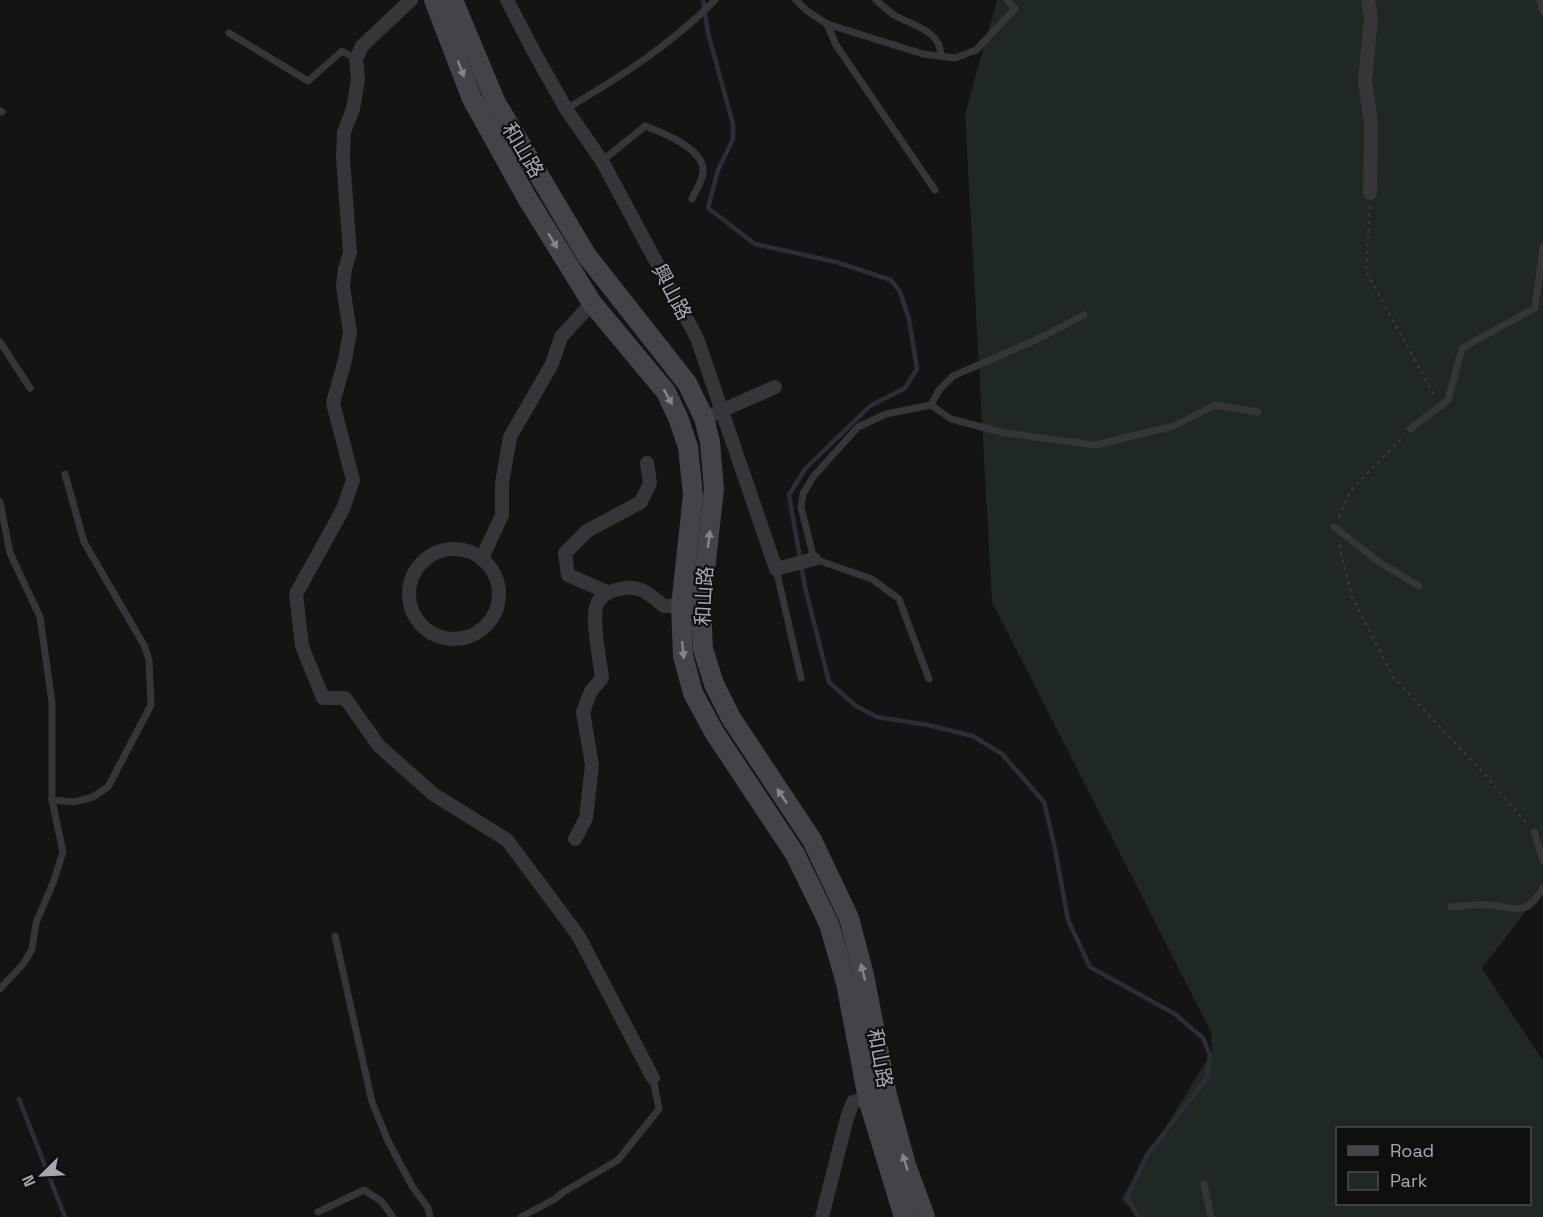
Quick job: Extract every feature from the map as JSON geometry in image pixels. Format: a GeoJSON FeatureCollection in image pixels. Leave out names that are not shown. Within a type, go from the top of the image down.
{"type":"FeatureCollection","features":[{"type":"Feature","properties":{"kind":"main road","name":"和山路"},"geometry":{"type":"LineString","coordinates":[[434,0],[472,99],[527,198],[591,303],[666,392],[679,420],[688,447],[693,495],[681,606],[683,656],[693,693],[714,732],[795,854],[829,924],[846,983],[868,1099],[904,1217]]}},
{"type":"Feature","properties":{"kind":"main road","name":"和山路"},"geometry":{"type":"LineString","coordinates":[[453,0],[496,103],[587,256],[713,414],[710,442],[714,489],[701,606],[703,649],[714,684],[731,718],[812,840],[849,918],[864,975],[887,1095],[906,1165],[925,1217]]}},
{"type":"Feature","properties":{"kind":"street"},"geometry":{"type":"LineString","coordinates":[[411,0],[362,46],[356,59],[358,80],[344,132],[343,158],[350,253],[342,287],[350,332],[333,403],[353,480],[342,510],[296,594],[302,646],[323,698],[345,699],[379,746],[433,794],[507,840],[578,935],[653,1078]]}},
{"type":"Feature","properties":{"kind":"street","name":"興山路"},"geometry":{"type":"LineString","coordinates":[[507,0],[566,109],[602,161],[697,338],[713,414],[776,569]]}},
{"type":"Feature","properties":{"kind":"street"},"geometry":{"type":"LineString","coordinates":[[1368,0],[1371,18],[1365,81],[1371,123],[1370,193]]}},
{"type":"Feature","properties":{"kind":"street"},"geometry":{"type":"LineString","coordinates":[[482,558],[502,515],[502,483],[510,437],[552,364],[561,337],[591,303]]}},
{"type":"Feature","properties":{"kind":"street"},"geometry":{"type":"LineString","coordinates":[[713,414],[775,387]]}},
{"type":"Feature","properties":{"kind":"street"},"geometry":{"type":"LineString","coordinates":[[607,592],[568,575],[565,553],[587,531],[641,502],[650,483],[647,463]]}},
{"type":"Feature","properties":{"kind":"street"},"geometry":{"type":"LineString","coordinates":[[448,549],[466,550],[482,558],[494,572],[499,589],[498,606],[490,622],[477,634],[460,639],[442,638],[426,630],[415,616],[409,600],[411,582],[418,566],[432,555],[448,549]]}},
{"type":"Feature","properties":{"kind":"street"},"geometry":{"type":"LineString","coordinates":[[776,569],[814,559]]}},
{"type":"Feature","properties":{"kind":"street"},"geometry":{"type":"LineString","coordinates":[[575,839],[586,818],[592,765],[583,712],[591,691],[602,678],[595,624],[597,604],[607,592],[622,588],[644,589],[664,606],[681,606]]}},
{"type":"Feature","properties":{"kind":"street"},"geometry":{"type":"LineString","coordinates":[[822,1217],[853,1102],[868,1099]]}},
{"type":"Feature","properties":{"kind":"lane"},"geometry":{"type":"LineString","coordinates":[[566,109],[602,88],[672,39],[715,0]]}},
{"type":"Feature","properties":{"kind":"lane"},"geometry":{"type":"LineString","coordinates":[[796,0],[827,24],[923,54],[955,58],[976,50],[1015,9],[1007,0]]}},
{"type":"Feature","properties":{"kind":"lane"},"geometry":{"type":"LineString","coordinates":[[876,0],[893,14],[930,33],[941,47],[941,57]]}},
{"type":"Feature","properties":{"kind":"lane"},"geometry":{"type":"LineString","coordinates":[[1540,0],[1543,11]]}},
{"type":"Feature","properties":{"kind":"lane"},"geometry":{"type":"LineString","coordinates":[[827,24],[836,45],[935,190]]}},
{"type":"Feature","properties":{"kind":"lane"},"geometry":{"type":"LineString","coordinates":[[229,33],[308,81],[342,51],[356,59]]}},
{"type":"Feature","properties":{"kind":"lane"},"geometry":{"type":"LineString","coordinates":[[602,161],[645,126],[669,135],[699,156],[704,173],[692,199]]}},
{"type":"Feature","properties":{"kind":"lane"},"geometry":{"type":"LineString","coordinates":[[1410,429],[1448,400],[1462,348],[1536,308],[1543,248]]}},
{"type":"Feature","properties":{"kind":"lane"},"geometry":{"type":"LineString","coordinates":[[931,405],[939,390],[953,376],[1036,340],[1084,315]]}},
{"type":"Feature","properties":{"kind":"lane"},"geometry":{"type":"LineString","coordinates":[[0,342],[30,388]]}},
{"type":"Feature","properties":{"kind":"lane"},"geometry":{"type":"LineString","coordinates":[[929,680],[899,599],[872,579],[814,559],[801,507],[803,494],[813,477],[858,428],[886,414],[931,405],[951,419],[1005,433],[1095,445],[1174,426],[1215,405],[1258,412]]}},
{"type":"Feature","properties":{"kind":"lane"},"geometry":{"type":"LineString","coordinates":[[52,800],[74,802],[93,797],[108,787],[151,705],[149,660],[144,645],[84,542],[65,474]]}},
{"type":"Feature","properties":{"kind":"lane"},"geometry":{"type":"LineString","coordinates":[[0,502],[10,553],[40,617],[52,703],[52,800],[63,852],[36,923],[32,950],[24,963],[0,989]]}},
{"type":"Feature","properties":{"kind":"lane"},"geometry":{"type":"LineString","coordinates":[[1334,527],[1382,564],[1419,586]]}},
{"type":"Feature","properties":{"kind":"lane"},"geometry":{"type":"LineString","coordinates":[[776,569],[801,678]]}},
{"type":"Feature","properties":{"kind":"lane"},"geometry":{"type":"LineString","coordinates":[[1534,832],[1543,861]]}},
{"type":"Feature","properties":{"kind":"lane"},"geometry":{"type":"LineString","coordinates":[[1451,907],[1489,905],[1517,910],[1533,903],[1543,888]]}},
{"type":"Feature","properties":{"kind":"lane"},"geometry":{"type":"LineString","coordinates":[[335,936],[372,1102],[388,1141],[412,1186],[428,1208],[430,1217]]}},
{"type":"Feature","properties":{"kind":"lane"},"geometry":{"type":"LineString","coordinates":[[521,1217],[618,1160],[659,1110],[653,1078]]}},
{"type":"Feature","properties":{"kind":"lane"},"geometry":{"type":"LineString","coordinates":[[1204,1184],[1211,1217]]}},
{"type":"Feature","properties":{"kind":"lane"},"geometry":{"type":"LineString","coordinates":[[318,1212],[364,1190],[381,1201],[393,1217]]}},
{"type":"Feature","properties":{"kind":"path"},"geometry":{"type":"LineString","coordinates":[[1370,193],[1366,271],[1434,395],[1428,404]]}},
{"type":"Feature","properties":{"kind":"path"},"geometry":{"type":"LineString","coordinates":[[1410,429],[1351,490],[1334,527],[1352,597],[1393,677],[1488,778],[1534,832]]}},
{"type":"Feature","properties":{"kind":"green space"},"geometry":{"type":"Polygon","coordinates":[[[997,0],[1543,0],[1543,889],[1482,968],[1543,1061],[1543,1217],[1139,1217],[1121,1199],[1212,1052],[1211,1032],[992,602],[965,114],[997,0]]]}},
{"type":"Feature","properties":{"kind":"waterway"},"geometry":{"type":"LineString","coordinates":[[703,0],[708,33],[733,124],[733,139],[718,170],[708,208],[755,244],[836,262],[891,280],[900,292],[909,319],[917,369],[905,388],[870,406],[805,469],[789,495],[805,587],[829,682],[856,706],[877,717],[928,725],[973,736],[1002,754],[1044,802],[1068,920],[1090,967],[1175,1014],[1203,1038],[1210,1055],[1207,1078],[1147,1155],[1127,1197],[1138,1217]]}},
{"type":"Feature","properties":{"kind":"waterway"},"geometry":{"type":"LineString","coordinates":[[19,1099],[65,1217]]}}]}
